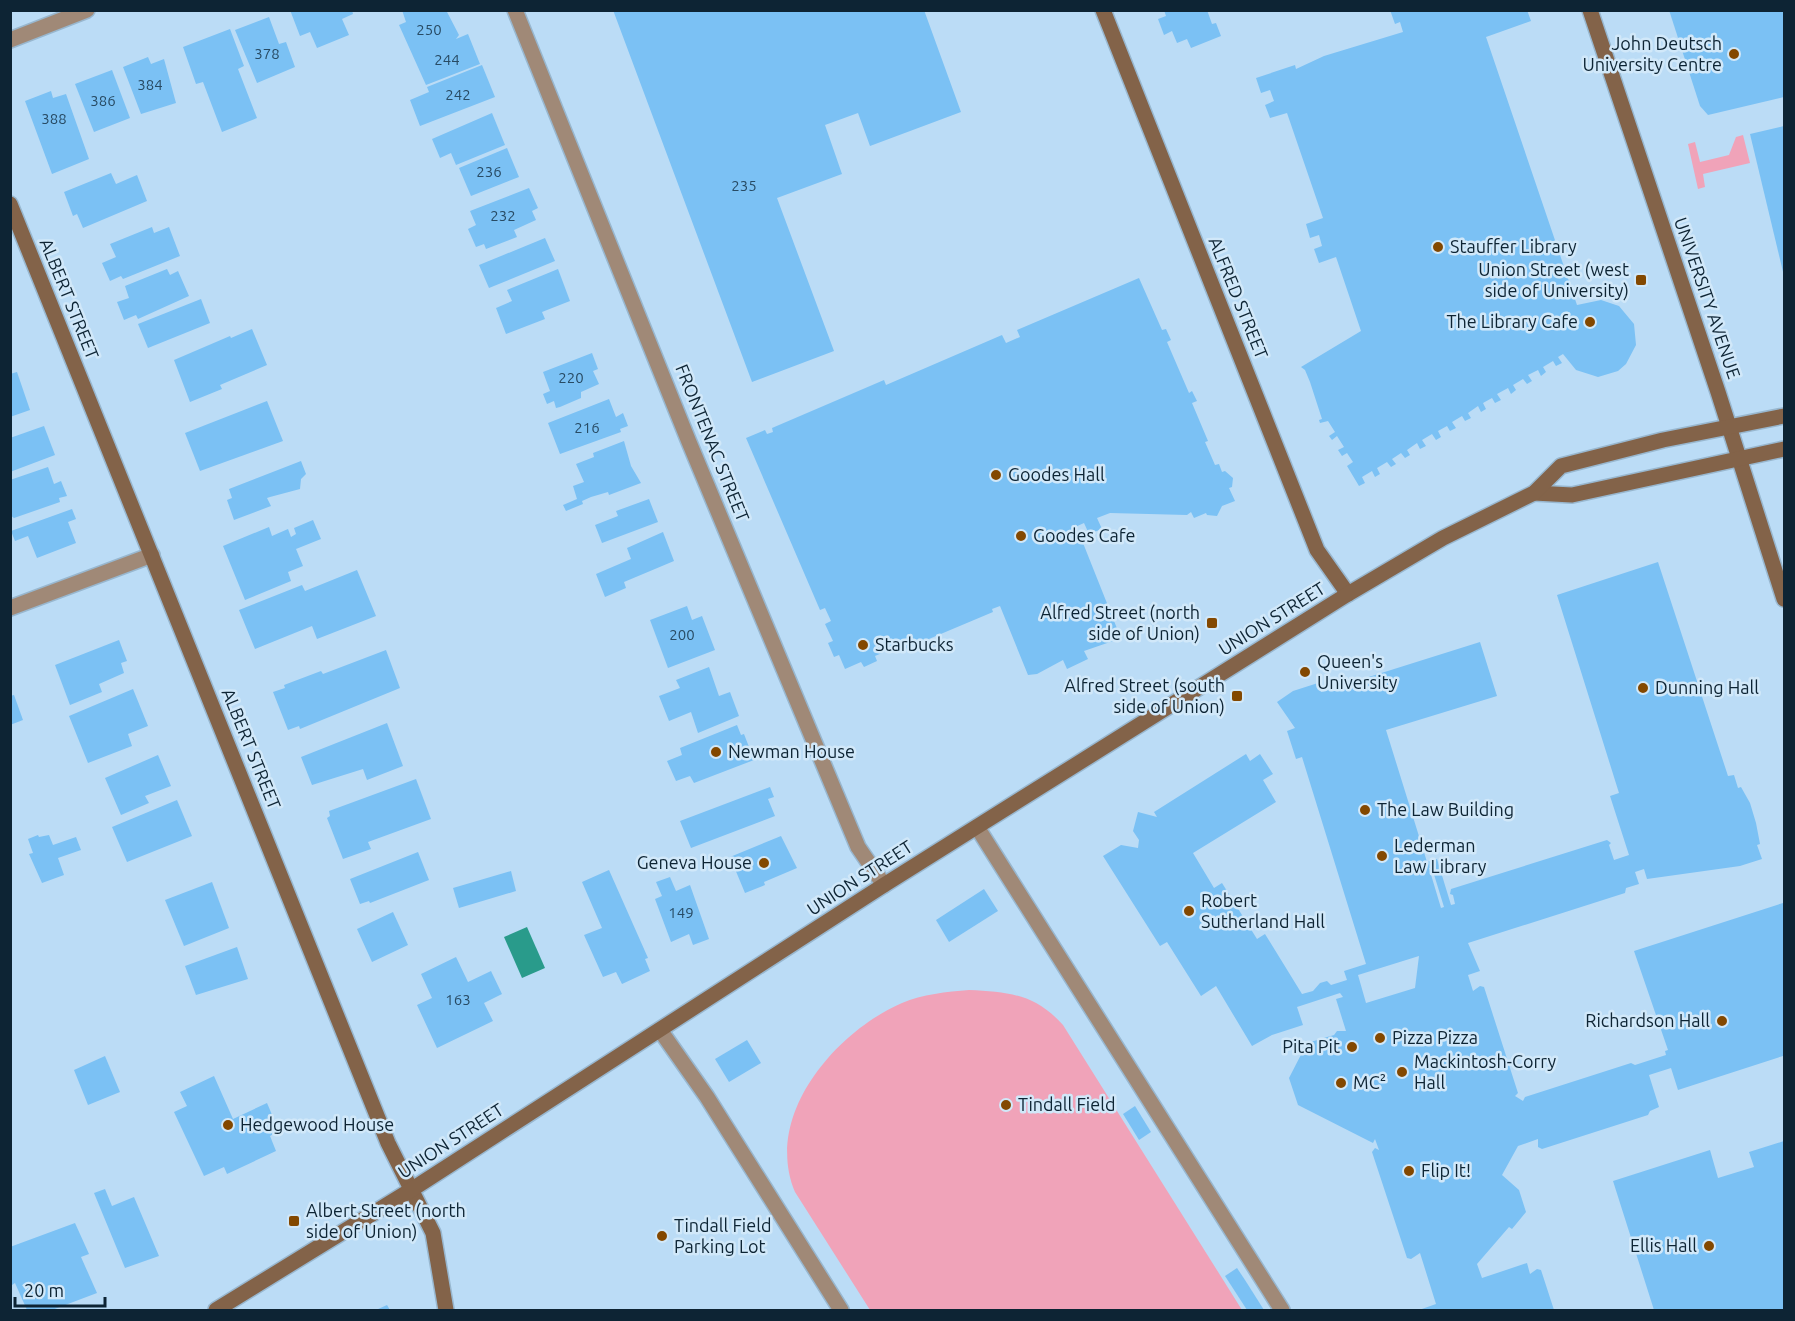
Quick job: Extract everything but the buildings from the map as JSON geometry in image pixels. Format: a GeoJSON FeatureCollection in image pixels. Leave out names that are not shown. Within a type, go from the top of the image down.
{"type":"FeatureCollection","features":[{"type":"Feature","properties":{"kind":"main road","name":"ALFRED STREET"},"geometry":{"type":"LineString","coordinates":[[1103,10],[1317,550],[1348,594]]}},
{"type":"Feature","properties":{"kind":"main road","name":"UNIVERSITY AVENUE"},"geometry":{"type":"LineString","coordinates":[[1590,10],[1730,427],[1785,599]]}},
{"type":"Feature","properties":{"kind":"main road","name":"ALBERT STREET"},"geometry":{"type":"LineString","coordinates":[[10,204],[388,1143],[433,1233],[446,1311]]}},
{"type":"Feature","properties":{"kind":"main road","name":"UNION STREET"},"geometry":{"type":"LineString","coordinates":[[216,1311],[411,1190],[884,885],[1348,594],[1443,538],[1534,493],[1561,466],[1663,440],[1785,416]]}},
{"type":"Feature","properties":{"kind":"main road","name":"UNION STREET"},"geometry":{"type":"LineString","coordinates":[[1534,493],[1572,495],[1785,449]]}},
{"type":"Feature","properties":{"kind":"street"},"geometry":{"type":"LineString","coordinates":[[10,40],[87,10]]}},
{"type":"Feature","properties":{"kind":"street","name":"FRONTENAC STREET"},"geometry":{"type":"LineString","coordinates":[[516,10],[687,437],[854,836],[884,885]]}},
{"type":"Feature","properties":{"kind":"street"},"geometry":{"type":"LineString","coordinates":[[10,608],[152,555]]}},
{"type":"Feature","properties":{"kind":"street"},"geometry":{"type":"LineString","coordinates":[[977,827],[1281,1311]]}},
{"type":"Feature","properties":{"kind":"street"},"geometry":{"type":"LineString","coordinates":[[660,1030],[707,1097],[841,1311]]}},
{"type":"Feature","properties":{"kind":"shaded area"},"geometry":{"type":"Polygon","coordinates":[[[1743,135],[1750,163],[1703,174],[1705,187],[1698,189],[1688,144],[1695,142],[1700,162],[1729,155],[1736,137],[1743,135]]]}},
{"type":"Feature","properties":{"kind":"shaded area"},"geometry":{"type":"Polygon","coordinates":[[[527,927],[545,968],[522,978],[504,937],[527,927]]]}},
{"type":"Feature","properties":{"kind":"shaded area","name":"Tindall Field"},"geometry":{"type":"Polygon","coordinates":[[[969,990],[1009,994],[1032,1001],[1063,1025],[1242,1310],[870,1310],[795,1192],[788,1163],[789,1134],[797,1106],[811,1080],[830,1056],[853,1034],[877,1016],[918,997],[969,990]]]}},
{"type":"Feature","properties":{"kind":"place","name":"John Deutsch University Centre"},"geometry":{"type":"Point","coordinates":[1734,54]}},
{"type":"Feature","properties":{"kind":"place","name":"Stauffer Library"},"geometry":{"type":"Point","coordinates":[1438,247]}},
{"type":"Feature","properties":{"kind":"place","name":"Union Street (west side of University)"},"geometry":{"type":"Point","coordinates":[1641,280]}},
{"type":"Feature","properties":{"kind":"place","name":"The Library Cafe"},"geometry":{"type":"Point","coordinates":[1590,322]}},
{"type":"Feature","properties":{"kind":"place","name":"Goodes Hall"},"geometry":{"type":"Point","coordinates":[996,475]}},
{"type":"Feature","properties":{"kind":"place","name":"Goodes Cafe"},"geometry":{"type":"Point","coordinates":[1021,536]}},
{"type":"Feature","properties":{"kind":"place","name":"Alfred Street (north side of Union)"},"geometry":{"type":"Point","coordinates":[1212,623]}},
{"type":"Feature","properties":{"kind":"place","name":"Starbucks"},"geometry":{"type":"Point","coordinates":[863,645]}},
{"type":"Feature","properties":{"kind":"place","name":"Queen's University"},"geometry":{"type":"Point","coordinates":[1305,672]}},
{"type":"Feature","properties":{"kind":"place","name":"Dunning Hall"},"geometry":{"type":"Point","coordinates":[1643,688]}},
{"type":"Feature","properties":{"kind":"place","name":"Alfred Street (south side of Union)"},"geometry":{"type":"Point","coordinates":[1237,696]}},
{"type":"Feature","properties":{"kind":"place","name":"Newman House"},"geometry":{"type":"Point","coordinates":[716,752]}},
{"type":"Feature","properties":{"kind":"place","name":"The Law Building"},"geometry":{"type":"Point","coordinates":[1365,810]}},
{"type":"Feature","properties":{"kind":"place","name":"Lederman Law Library"},"geometry":{"type":"Point","coordinates":[1382,856]}},
{"type":"Feature","properties":{"kind":"place","name":"Geneva House"},"geometry":{"type":"Point","coordinates":[764,863]}},
{"type":"Feature","properties":{"kind":"place","name":"Robert Sutherland Hall"},"geometry":{"type":"Point","coordinates":[1189,911]}},
{"type":"Feature","properties":{"kind":"place","name":"Richardson Hall"},"geometry":{"type":"Point","coordinates":[1722,1021]}},
{"type":"Feature","properties":{"kind":"place","name":"Pizza Pizza"},"geometry":{"type":"Point","coordinates":[1380,1038]}},
{"type":"Feature","properties":{"kind":"place","name":"Pita Pit"},"geometry":{"type":"Point","coordinates":[1352,1047]}},
{"type":"Feature","properties":{"kind":"place","name":"Mackintosh-Corry Hall"},"geometry":{"type":"Point","coordinates":[1402,1072]}},
{"type":"Feature","properties":{"kind":"place","name":"MC²"},"geometry":{"type":"Point","coordinates":[1341,1083]}},
{"type":"Feature","properties":{"kind":"place","name":"Tindall Field"},"geometry":{"type":"Point","coordinates":[1006,1105]}},
{"type":"Feature","properties":{"kind":"place","name":"Hedgewood House"},"geometry":{"type":"Point","coordinates":[228,1125]}},
{"type":"Feature","properties":{"kind":"place","name":"Flip It!"},"geometry":{"type":"Point","coordinates":[1409,1171]}},
{"type":"Feature","properties":{"kind":"place","name":"Albert Street (north side of Union)"},"geometry":{"type":"Point","coordinates":[294,1221]}},
{"type":"Feature","properties":{"kind":"place","name":"Tindall Field Parking Lot"},"geometry":{"type":"Point","coordinates":[662,1236]}},
{"type":"Feature","properties":{"kind":"place","name":"Ellis Hall"},"geometry":{"type":"Point","coordinates":[1709,1246]}}]}
